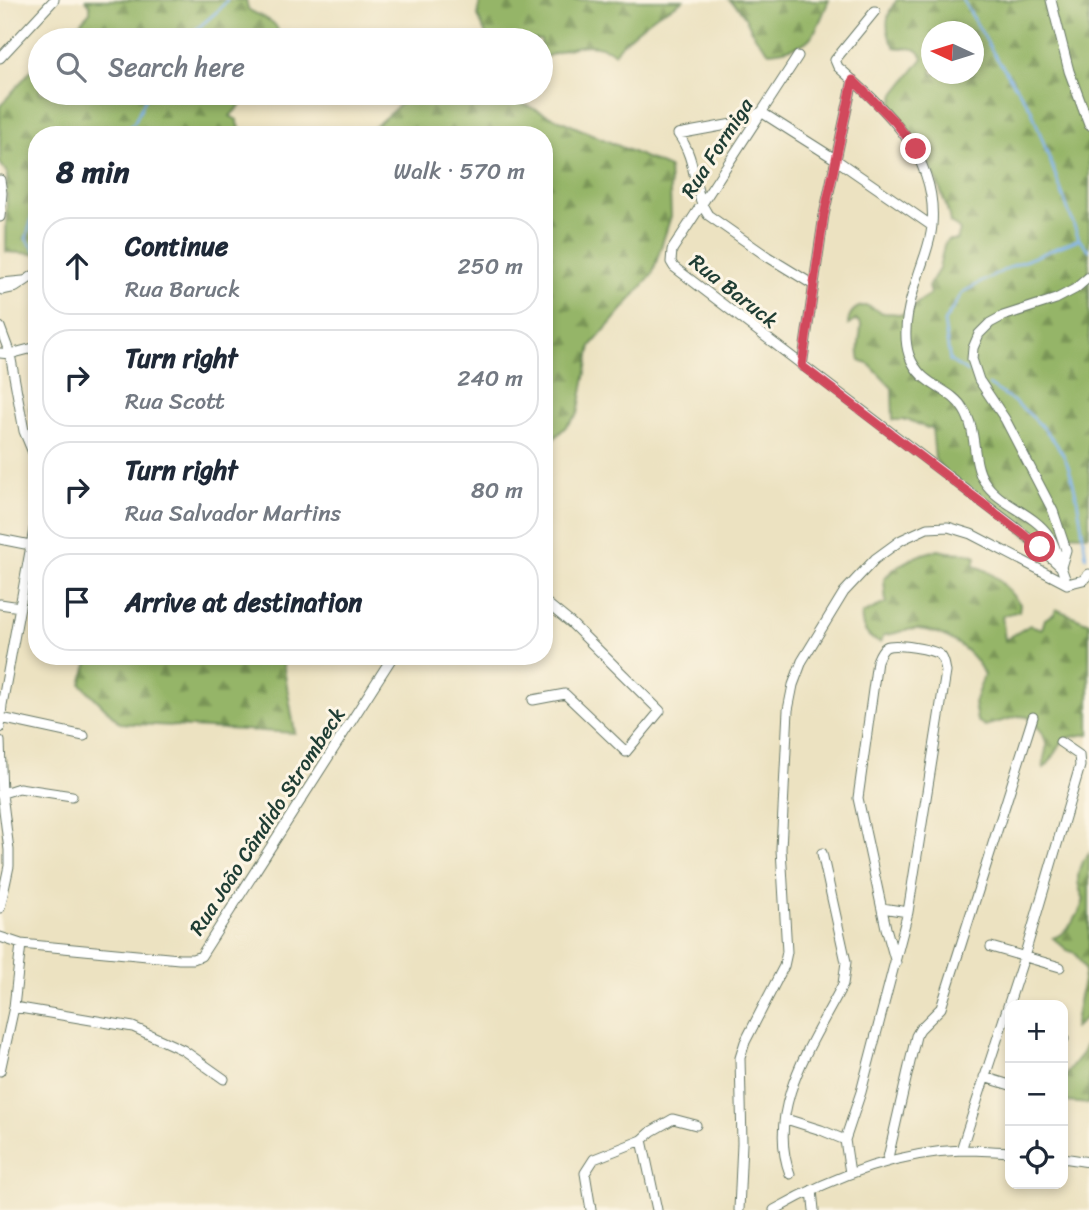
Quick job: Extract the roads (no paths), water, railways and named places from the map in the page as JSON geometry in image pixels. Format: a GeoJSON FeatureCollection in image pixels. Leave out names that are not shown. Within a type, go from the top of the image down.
{"type":"FeatureCollection","features":[{"type":"Feature","properties":{"kind":"street"},"geometry":{"type":"LineString","coordinates":[[0,58],[54,0]]}},
{"type":"Feature","properties":{"kind":"street"},"geometry":{"type":"LineString","coordinates":[[1051,0],[1069,71],[1089,125]]}},
{"type":"Feature","properties":{"kind":"street"},"geometry":{"type":"LineString","coordinates":[[875,10],[836,56],[838,67],[890,116],[916,149],[928,183],[932,226],[907,317],[906,339],[909,353],[922,376],[964,408],[973,434],[980,473],[985,483],[1041,527],[1049,536],[1061,568]]}},
{"type":"Feature","properties":{"kind":"street","name":"Rua Formiga"},"geometry":{"type":"LineString","coordinates":[[671,262],[672,250],[798,56]]}},
{"type":"Feature","properties":{"kind":"street"},"geometry":{"type":"LineString","coordinates":[[802,366],[812,284],[853,80]]}},
{"type":"Feature","properties":{"kind":"street"},"geometry":{"type":"LineString","coordinates":[[812,284],[708,215],[690,153],[678,134],[738,123],[761,113],[835,159],[932,226]]}},
{"type":"Feature","properties":{"kind":"street"},"geometry":{"type":"LineString","coordinates":[[0,180],[0,217]]}},
{"type":"Feature","properties":{"kind":"street","name":"Rua Baruck"},"geometry":{"type":"LineString","coordinates":[[671,262],[802,366],[1028,537],[1061,568],[1067,584]]}},
{"type":"Feature","properties":{"kind":"street"},"geometry":{"type":"LineString","coordinates":[[1061,568],[1066,550],[1054,511],[1005,419],[979,380],[972,359],[973,348],[979,334],[990,323],[1003,316],[1056,299],[1075,289],[1089,277]]}},
{"type":"Feature","properties":{"kind":"street"},"geometry":{"type":"LineString","coordinates":[[1,284],[28,278]]}},
{"type":"Feature","properties":{"kind":"street"},"geometry":{"type":"LineString","coordinates":[[0,327],[28,439]]}},
{"type":"Feature","properties":{"kind":"street"},"geometry":{"type":"LineString","coordinates":[[5,354],[28,349]]}},
{"type":"Feature","properties":{"kind":"street"},"geometry":{"type":"LineString","coordinates":[[739,1210],[742,1143],[740,1058],[745,1042],[784,966],[787,952],[781,849],[788,710],[802,661],[844,592],[859,574],[901,540],[927,528],[948,527],[971,534],[1067,584],[1083,580],[1089,574]]}},
{"type":"Feature","properties":{"kind":"street"},"geometry":{"type":"LineString","coordinates":[[0,539],[28,545]]}},
{"type":"Feature","properties":{"kind":"street"},"geometry":{"type":"LineString","coordinates":[[0,728],[4,670],[20,607],[28,557]]}},
{"type":"Feature","properties":{"kind":"street"},"geometry":{"type":"LineString","coordinates":[[0,604],[20,607]]}},
{"type":"Feature","properties":{"kind":"street"},"geometry":{"type":"LineString","coordinates":[[533,700],[565,694],[626,752],[660,711],[553,608]]}},
{"type":"Feature","properties":{"kind":"street"},"geometry":{"type":"LineString","coordinates":[[850,1173],[845,1140],[861,1092],[896,963],[908,912],[946,672],[941,656],[935,651],[895,645],[881,652],[877,661],[858,786],[859,809],[896,963]]}},
{"type":"Feature","properties":{"kind":"street","name":"Rua João Cândido Strombeck"},"geometry":{"type":"LineString","coordinates":[[21,944],[179,959],[201,956],[387,665]]}},
{"type":"Feature","properties":{"kind":"street"},"geometry":{"type":"LineString","coordinates":[[887,1161],[916,1036],[941,1009],[1033,717]]}},
{"type":"Feature","properties":{"kind":"street"},"geometry":{"type":"LineString","coordinates":[[1,718],[84,736]]}},
{"type":"Feature","properties":{"kind":"street"},"geometry":{"type":"LineString","coordinates":[[0,741],[1,794],[9,830],[0,908]]}},
{"type":"Feature","properties":{"kind":"street"},"geometry":{"type":"LineString","coordinates":[[1013,1000],[1080,766],[1081,760],[1075,750],[1060,742]]}},
{"type":"Feature","properties":{"kind":"street"},"geometry":{"type":"LineString","coordinates":[[1,794],[19,789],[72,796]]}},
{"type":"Feature","properties":{"kind":"street"},"geometry":{"type":"LineString","coordinates":[[790,1174],[784,1154],[791,1087],[846,973],[846,962],[822,853]]}},
{"type":"Feature","properties":{"kind":"street"},"geometry":{"type":"LineString","coordinates":[[882,908],[908,912]]}},
{"type":"Feature","properties":{"kind":"street"},"geometry":{"type":"LineString","coordinates":[[0,937],[21,944],[14,1007],[0,1071]]}},
{"type":"Feature","properties":{"kind":"street"},"geometry":{"type":"LineString","coordinates":[[991,947],[1060,967]]}},
{"type":"Feature","properties":{"kind":"street"},"geometry":{"type":"LineString","coordinates":[[14,1007],[133,1027],[183,1050],[224,1079]]}},
{"type":"Feature","properties":{"kind":"street"},"geometry":{"type":"LineString","coordinates":[[961,1150],[984,1077],[1005,1026]]}},
{"type":"Feature","properties":{"kind":"street"},"geometry":{"type":"LineString","coordinates":[[984,1077],[1005,1084]]}},
{"type":"Feature","properties":{"kind":"street"},"geometry":{"type":"LineString","coordinates":[[591,1210],[585,1173],[594,1159],[642,1140],[673,1119],[696,1125]]}},
{"type":"Feature","properties":{"kind":"street"},"geometry":{"type":"LineString","coordinates":[[786,1119],[821,1129],[845,1140]]}},
{"type":"Feature","properties":{"kind":"street"},"geometry":{"type":"LineString","coordinates":[[642,1140],[657,1210]]}},
{"type":"Feature","properties":{"kind":"street"},"geometry":{"type":"LineString","coordinates":[[774,1210],[850,1173],[887,1161],[961,1150],[1005,1152]]}},
{"type":"Feature","properties":{"kind":"street"},"geometry":{"type":"LineString","coordinates":[[1068,1159],[1089,1162]]}},
{"type":"Feature","properties":{"kind":"street"},"geometry":{"type":"LineString","coordinates":[[811,1190],[814,1210]]}},
{"type":"Feature","properties":{"kind":"waterway"},"geometry":{"type":"LineString","coordinates":[[198,28],[227,0]]}},
{"type":"Feature","properties":{"kind":"waterway"},"geometry":{"type":"LineString","coordinates":[[963,0],[994,54],[1031,109],[1079,239]]}},
{"type":"Feature","properties":{"kind":"waterway"},"geometry":{"type":"LineString","coordinates":[[130,126],[142,105]]}},
{"type":"Feature","properties":{"kind":"waterway"},"geometry":{"type":"LineString","coordinates":[[28,232],[28,241]]}},
{"type":"Feature","properties":{"kind":"waterway"},"geometry":{"type":"LineString","coordinates":[[968,372],[950,361],[944,322],[963,292],[1012,266],[1079,239],[1089,250]]}},
{"type":"Feature","properties":{"kind":"waterway"},"geometry":{"type":"LineString","coordinates":[[989,385],[1029,414],[1061,451],[1071,474],[1086,557]]}}]}
